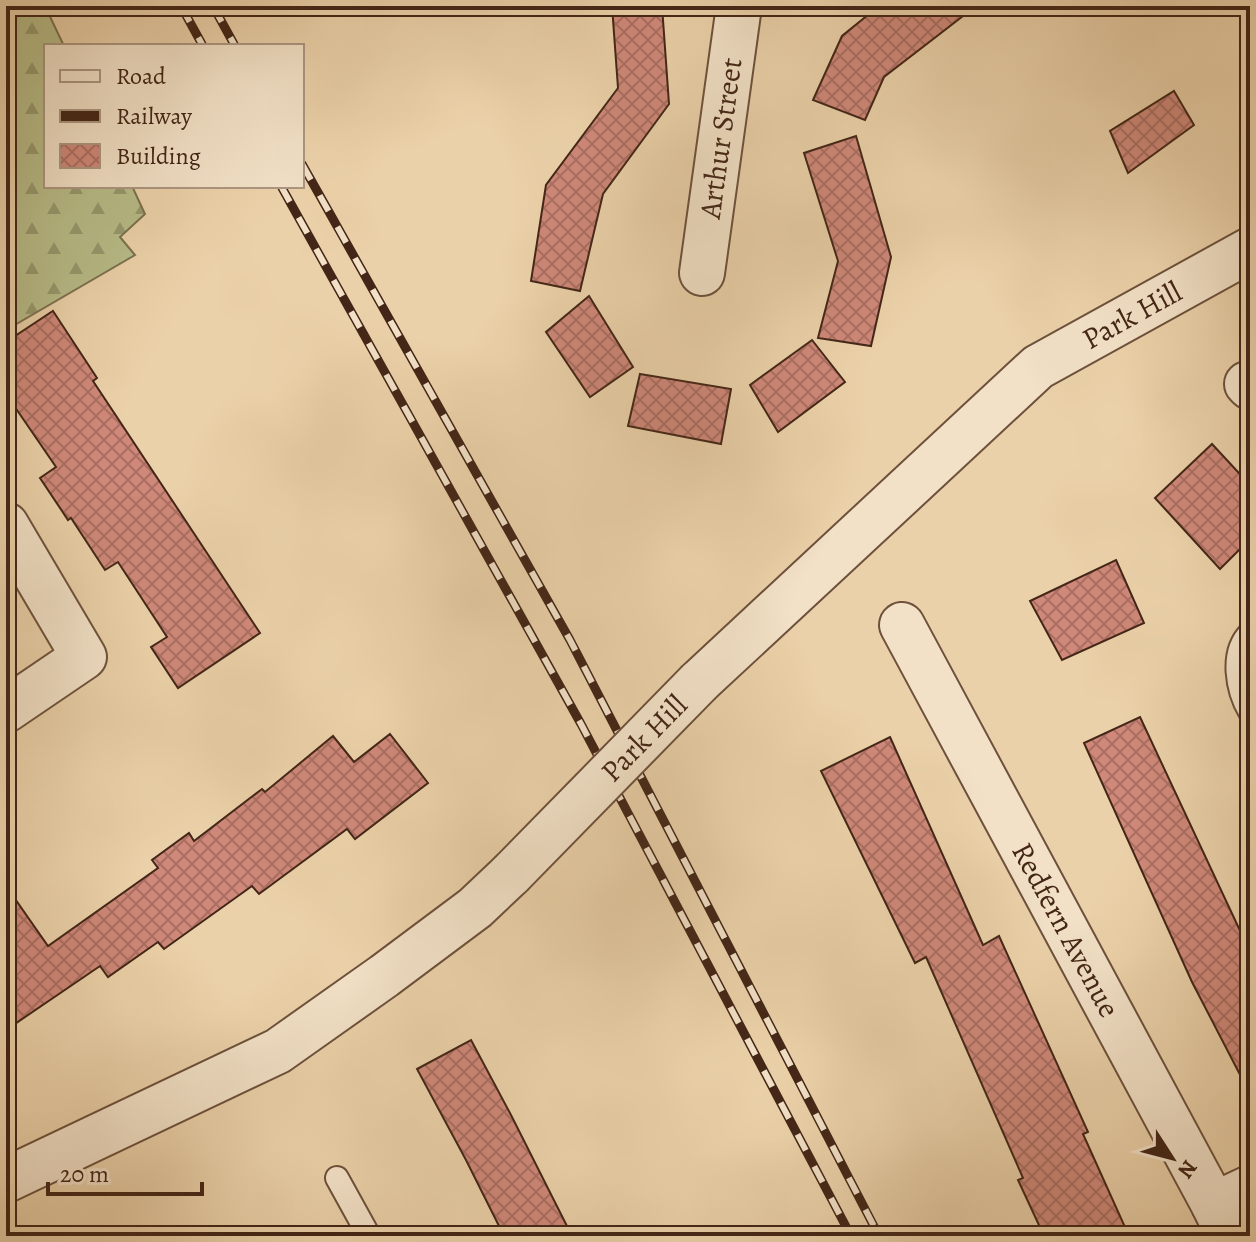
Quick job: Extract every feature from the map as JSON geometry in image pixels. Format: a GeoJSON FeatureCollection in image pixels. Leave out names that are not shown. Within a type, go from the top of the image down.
{"type":"FeatureCollection","features":[{"type":"Feature","properties":{"kind":"street","name":"Arthur Street"},"geometry":{"type":"LineString","coordinates":[[702,273],[739,6]]}},
{"type":"Feature","properties":{"kind":"street","name":"Park Hill"},"geometry":{"type":"LineString","coordinates":[[6,1180],[278,1051],[475,908],[699,682],[1038,367],[1250,250]]}},
{"type":"Feature","properties":{"kind":"street"},"geometry":{"type":"LineString","coordinates":[[6,525],[84,657],[6,710]]}},
{"type":"Feature","properties":{"kind":"street","name":"Redfern Avenue"},"geometry":{"type":"LineString","coordinates":[[902,625],[1231,1210]]}},
{"type":"Feature","properties":{"kind":"lane"},"geometry":{"type":"LineString","coordinates":[[1250,633],[1236,662],[1244,701],[1250,712]]}},
{"type":"Feature","properties":{"kind":"lane"},"geometry":{"type":"LineString","coordinates":[[337,1178],[369,1236]]}},
{"type":"Feature","properties":{"kind":"green space"},"geometry":{"type":"Polygon","coordinates":[[[6,6],[45,6],[63,44],[44,44],[44,188],[133,188],[145,214],[120,237],[135,255],[6,330],[6,6]]]}},
{"type":"Feature","properties":{"kind":"building"},"geometry":{"type":"Polygon","coordinates":[[[612,6],[662,6],[669,104],[603,194],[580,291],[531,281],[546,185],[618,88],[612,6]]]}},
{"type":"Feature","properties":{"kind":"building"},"geometry":{"type":"Polygon","coordinates":[[[879,6],[976,6],[884,77],[865,120],[813,100],[842,36],[879,6]]]}},
{"type":"Feature","properties":{"kind":"building"},"geometry":{"type":"Polygon","coordinates":[[[1174,91],[1194,125],[1128,173],[1110,131],[1174,91]]]}},
{"type":"Feature","properties":{"kind":"building"},"geometry":{"type":"Polygon","coordinates":[[[856,136],[891,257],[871,346],[818,338],[838,261],[804,153],[856,136]]]}},
{"type":"Feature","properties":{"kind":"building"},"geometry":{"type":"Polygon","coordinates":[[[589,296],[633,367],[590,397],[546,332],[589,296]]]}},
{"type":"Feature","properties":{"kind":"building"},"geometry":{"type":"Polygon","coordinates":[[[53,311],[97,378],[93,381],[260,633],[178,688],[151,647],[167,637],[118,562],[105,570],[40,478],[56,467],[6,394],[6,342],[53,311]]]}},
{"type":"Feature","properties":{"kind":"building"},"geometry":{"type":"Polygon","coordinates":[[[812,340],[845,382],[778,432],[750,385],[812,340]]]}},
{"type":"Feature","properties":{"kind":"building"},"geometry":{"type":"Polygon","coordinates":[[[640,374],[731,389],[721,444],[628,426],[640,374]]]}},
{"type":"Feature","properties":{"kind":"building"},"geometry":{"type":"Polygon","coordinates":[[[1212,444],[1250,485],[1250,539],[1220,569],[1155,498],[1212,444]]]}},
{"type":"Feature","properties":{"kind":"building"},"geometry":{"type":"Polygon","coordinates":[[[1116,560],[1144,623],[1062,660],[1030,601],[1116,560]]]}},
{"type":"Feature","properties":{"kind":"building"},"geometry":{"type":"Polygon","coordinates":[[[1140,717],[1250,952],[1250,1094],[1192,982],[1084,743],[1140,717]]]}},
{"type":"Feature","properties":{"kind":"building"},"geometry":{"type":"Polygon","coordinates":[[[390,734],[428,783],[355,839],[347,829],[259,894],[252,886],[164,949],[158,942],[108,977],[100,966],[6,1030],[6,886],[48,946],[158,868],[152,860],[189,833],[194,841],[262,789],[265,792],[333,736],[354,762],[390,734]]]}},
{"type":"Feature","properties":{"kind":"building"},"geometry":{"type":"Polygon","coordinates":[[[890,737],[983,945],[999,936],[1088,1132],[1083,1134],[1129,1236],[1044,1236],[1018,1180],[1023,1178],[926,957],[915,963],[821,771],[890,737]]]}},
{"type":"Feature","properties":{"kind":"building"},"geometry":{"type":"Polygon","coordinates":[[[471,1040],[572,1236],[504,1236],[417,1069],[471,1040]]]}},
{"type":"Feature","properties":{"kind":"railway"},"geometry":{"type":"LineString","coordinates":[[181,6],[202,44]]}},
{"type":"Feature","properties":{"kind":"railway"},"geometry":{"type":"LineString","coordinates":[[213,6],[234,44]]}},
{"type":"Feature","properties":{"kind":"railway"},"geometry":{"type":"LineString","coordinates":[[304,168],[570,640],[879,1236]]}},
{"type":"Feature","properties":{"kind":"railway"},"geometry":{"type":"LineString","coordinates":[[282,188],[581,724],[851,1236]]}}]}
